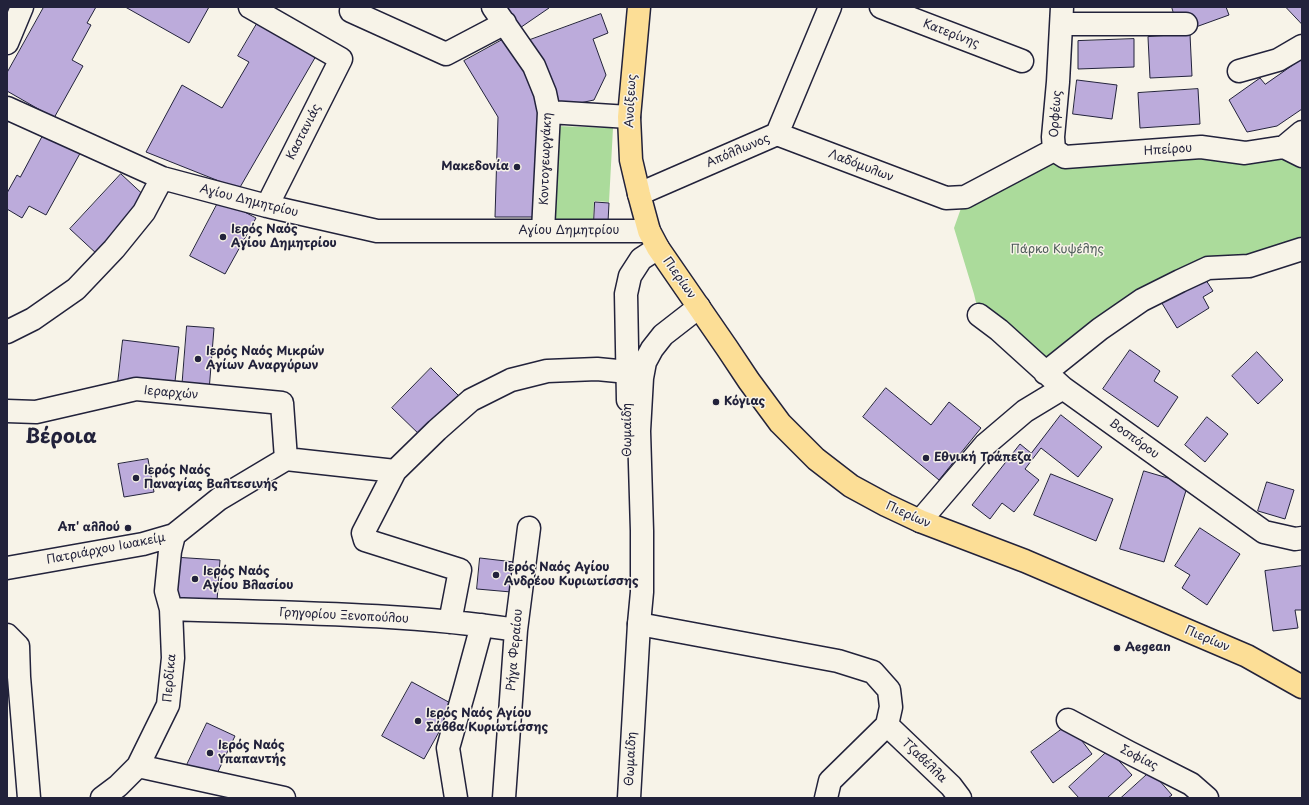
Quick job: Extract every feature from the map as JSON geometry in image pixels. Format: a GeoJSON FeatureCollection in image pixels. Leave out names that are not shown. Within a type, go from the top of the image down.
{"type":"FeatureCollection","features":[{"type":"Feature","properties":{"kind":"main road","name":"Ανοίξεως"},"geometry":{"type":"LineString","coordinates":[[639,7],[628,117],[631,160],[639,194]]}},
{"type":"Feature","properties":{"kind":"main road","name":"Πιερίων"},"geometry":{"type":"LineString","coordinates":[[639,194],[653,240],[780,424],[816,459],[851,486],[920,521],[1024,561],[1247,656],[1302,687]]}},
{"type":"Feature","properties":{"kind":"street"},"geometry":{"type":"LineString","coordinates":[[7,42],[22,7]]}},
{"type":"Feature","properties":{"kind":"street","name":"Καστανιάς"},"geometry":{"type":"LineString","coordinates":[[250,7],[341,59],[267,206]]}},
{"type":"Feature","properties":{"kind":"street","name":"Απόλλωνος"},"geometry":{"type":"LineString","coordinates":[[639,194],[777,134],[830,7]]}},
{"type":"Feature","properties":{"kind":"street","name":"Κατερίνης"},"geometry":{"type":"LineString","coordinates":[[881,7],[1022,61]]}},
{"type":"Feature","properties":{"kind":"street"},"geometry":{"type":"LineString","coordinates":[[350,11],[446,54],[499,15]]}},
{"type":"Feature","properties":{"kind":"street","name":"Κοντογεωργάκη"},"geometry":{"type":"LineString","coordinates":[[499,15],[534,66],[545,93],[549,112],[543,231]]}},
{"type":"Feature","properties":{"kind":"street"},"geometry":{"type":"LineString","coordinates":[[1062,16],[1186,24]]}},
{"type":"Feature","properties":{"kind":"street","name":"Ορφέως"},"geometry":{"type":"LineString","coordinates":[[946,198],[965,197],[1054,150],[1053,138],[1062,16]]}},
{"type":"Feature","properties":{"kind":"street"},"geometry":{"type":"LineString","coordinates":[[1239,71],[1278,60],[1302,46]]}},
{"type":"Feature","properties":{"kind":"street","name":"Αγίου Δημητρίου"},"geometry":{"type":"LineString","coordinates":[[7,108],[162,178],[267,206],[377,231],[543,231],[653,240]]}},
{"type":"Feature","properties":{"kind":"street"},"geometry":{"type":"LineString","coordinates":[[549,112],[628,117]]}},
{"type":"Feature","properties":{"kind":"street","name":"Ηπείρου"},"geometry":{"type":"LineString","coordinates":[[1054,150],[1065,157],[1201,148],[1245,153],[1293,152],[1302,132]]}},
{"type":"Feature","properties":{"kind":"street","name":"Λαδόμυλων"},"geometry":{"type":"LineString","coordinates":[[777,134],[946,198]]}},
{"type":"Feature","properties":{"kind":"street"},"geometry":{"type":"LineString","coordinates":[[7,332],[33,319],[76,289],[114,249],[144,212],[162,178]]}},
{"type":"Feature","properties":{"kind":"street","name":"Θωμαίδη"},"geometry":{"type":"LineString","coordinates":[[639,624],[628,490],[628,372],[626,294],[630,276],[653,240]]}},
{"type":"Feature","properties":{"kind":"street"},"geometry":{"type":"LineString","coordinates":[[1045,373],[1106,325],[1142,300],[1180,281],[1208,268],[1249,266],[1302,249]]}},
{"type":"Feature","properties":{"kind":"street","name":"Θωμαίδη"},"geometry":{"type":"LineString","coordinates":[[629,798],[642,592],[639,431],[642,378],[646,362],[655,344],[663,335],[699,307]]}},
{"type":"Feature","properties":{"kind":"street","name":"Βοσπόρου"},"geometry":{"type":"LineString","coordinates":[[979,314],[999,330],[1063,388],[1264,532],[1295,539],[1302,538]]}},
{"type":"Feature","properties":{"kind":"street"},"geometry":{"type":"LineString","coordinates":[[450,622],[460,570],[365,540],[363,533],[395,471],[437,430],[471,400],[511,380],[548,371],[597,369],[628,372]]}},
{"type":"Feature","properties":{"kind":"street"},"geometry":{"type":"LineString","coordinates":[[920,521],[985,445],[1025,411],[1063,388]]}},
{"type":"Feature","properties":{"kind":"street","name":"Ιεραρχών"},"geometry":{"type":"LineString","coordinates":[[7,411],[36,412],[136,389],[282,403],[286,459]]}},
{"type":"Feature","properties":{"kind":"street"},"geometry":{"type":"LineString","coordinates":[[286,459],[395,471]]}},
{"type":"Feature","properties":{"kind":"street","name":"Πατριάρχου Ιωακείμ"},"geometry":{"type":"LineString","coordinates":[[7,568],[143,544],[174,535],[220,499],[286,459]]}},
{"type":"Feature","properties":{"kind":"street","name":"Ρήγα Φεραίου"},"geometry":{"type":"LineString","coordinates":[[504,798],[516,630],[530,528]]}},
{"type":"Feature","properties":{"kind":"street","name":"Περδίκα"},"geometry":{"type":"LineString","coordinates":[[102,798],[118,786],[138,766],[168,705],[173,658],[171,609],[166,592],[170,551],[174,535]]}},
{"type":"Feature","properties":{"kind":"street","name":"Γρηγορίου Ξενοπούλου"},"geometry":{"type":"LineString","coordinates":[[171,609],[385,617],[482,625],[516,630]]}},
{"type":"Feature","properties":{"kind":"street"},"geometry":{"type":"LineString","coordinates":[[639,624],[838,661],[873,672],[889,690],[891,707],[887,726],[830,781],[826,798]]}},
{"type":"Feature","properties":{"kind":"street"},"geometry":{"type":"LineString","coordinates":[[456,798],[448,748],[482,625]]}},
{"type":"Feature","properties":{"kind":"street"},"geometry":{"type":"LineString","coordinates":[[7,635],[18,646],[19,677],[30,798]]}},
{"type":"Feature","properties":{"kind":"street","name":"Σοφίας"},"geometry":{"type":"LineString","coordinates":[[1068,720],[1191,784],[1207,798]]}},
{"type":"Feature","properties":{"kind":"street","name":"Τζαβέλλα"},"geometry":{"type":"LineString","coordinates":[[887,726],[951,786],[960,798]]}},
{"type":"Feature","properties":{"kind":"street"},"geometry":{"type":"LineString","coordinates":[[138,766],[284,798]]}},
{"type":"Feature","properties":{"kind":"green space"},"geometry":{"type":"Polygon","coordinates":[[[556,126],[613,128],[609,202],[594,201],[593,222],[552,220],[556,126]]]}},
{"type":"Feature","properties":{"kind":"green space","name":"Πάρκο Κυψέλης"},"geometry":{"type":"Polygon","coordinates":[[[1054,150],[1302,156],[1302,249],[1208,268],[1045,373],[979,315],[954,228],[965,197],[1054,150]]]}},
{"type":"Feature","properties":{"kind":"building"},"geometry":{"type":"Polygon","coordinates":[[[44,7],[96,7],[87,23],[91,25],[72,60],[83,66],[54,118],[7,91],[7,73],[44,7]]]}},
{"type":"Feature","properties":{"kind":"building"},"geometry":{"type":"Polygon","coordinates":[[[209,7],[189,43],[127,8],[209,7]]]}},
{"type":"Feature","properties":{"kind":"building"},"geometry":{"type":"Polygon","coordinates":[[[497,7],[549,7],[549,8],[514,32],[497,7]]]}},
{"type":"Feature","properties":{"kind":"building"},"geometry":{"type":"Polygon","coordinates":[[[1172,7],[1226,7],[1229,15],[1193,28],[1187,13],[1175,17],[1172,7]]]}},
{"type":"Feature","properties":{"kind":"building"},"geometry":{"type":"Polygon","coordinates":[[[1286,7],[1302,7],[1302,24],[1286,7]]]}},
{"type":"Feature","properties":{"kind":"building"},"geometry":{"type":"Polygon","coordinates":[[[601,14],[608,33],[593,39],[606,75],[594,100],[575,104],[552,101],[530,40],[601,14]]]}},
{"type":"Feature","properties":{"kind":"building"},"geometry":{"type":"Polygon","coordinates":[[[258,22],[316,56],[239,189],[146,152],[182,85],[222,108],[249,62],[238,56],[258,22]]]}},
{"type":"Feature","properties":{"kind":"building"},"geometry":{"type":"Polygon","coordinates":[[[1190,34],[1192,76],[1150,78],[1148,37],[1190,34]]]}},
{"type":"Feature","properties":{"kind":"building","name":"Μακεδονία"},"geometry":{"type":"Polygon","coordinates":[[[504,39],[541,100],[537,217],[495,217],[498,117],[464,61],[504,39]]]}},
{"type":"Feature","properties":{"kind":"building"},"geometry":{"type":"Polygon","coordinates":[[[1134,39],[1134,67],[1078,69],[1078,41],[1134,39]]]}},
{"type":"Feature","properties":{"kind":"building"},"geometry":{"type":"Polygon","coordinates":[[[1302,59],[1302,109],[1277,126],[1247,132],[1229,100],[1260,78],[1265,84],[1302,59]]]}},
{"type":"Feature","properties":{"kind":"building"},"geometry":{"type":"Polygon","coordinates":[[[1077,80],[1117,85],[1112,119],[1073,114],[1077,80]]]}},
{"type":"Feature","properties":{"kind":"building"},"geometry":{"type":"Polygon","coordinates":[[[1198,89],[1200,124],[1140,128],[1138,93],[1198,89]]]}},
{"type":"Feature","properties":{"kind":"building"},"geometry":{"type":"Polygon","coordinates":[[[47,128],[83,148],[46,215],[29,206],[22,218],[7,209],[7,193],[17,175],[20,177],[47,128]]]}},
{"type":"Feature","properties":{"kind":"building"},"geometry":{"type":"Polygon","coordinates":[[[121,174],[149,200],[98,255],[70,229],[121,174]]]}},
{"type":"Feature","properties":{"kind":"building","name":"Ιερός Ναός Αγίου Δημητρίου"},"geometry":{"type":"Polygon","coordinates":[[[220,199],[256,218],[225,274],[190,256],[220,199]]]}},
{"type":"Feature","properties":{"kind":"building"},"geometry":{"type":"Polygon","coordinates":[[[595,202],[609,203],[608,222],[594,222],[595,202]]]}},
{"type":"Feature","properties":{"kind":"building"},"geometry":{"type":"Polygon","coordinates":[[[1202,274],[1213,291],[1203,297],[1209,308],[1177,328],[1160,300],[1202,274]]]}},
{"type":"Feature","properties":{"kind":"building","name":"Ιερός Ναός Μικρών Αγίων Αναργύρων"},"geometry":{"type":"Polygon","coordinates":[[[187,326],[214,328],[209,391],[182,389],[187,326]]]}},
{"type":"Feature","properties":{"kind":"building"},"geometry":{"type":"Polygon","coordinates":[[[123,340],[179,347],[174,390],[118,383],[123,340]]]}},
{"type":"Feature","properties":{"kind":"building"},"geometry":{"type":"Polygon","coordinates":[[[1130,350],[1160,371],[1154,381],[1178,397],[1158,427],[1103,389],[1130,350]]]}},
{"type":"Feature","properties":{"kind":"building"},"geometry":{"type":"Polygon","coordinates":[[[1257,352],[1283,380],[1258,404],[1232,376],[1257,352]]]}},
{"type":"Feature","properties":{"kind":"building"},"geometry":{"type":"Polygon","coordinates":[[[431,368],[461,398],[422,437],[392,408],[431,368]]]}},
{"type":"Feature","properties":{"kind":"building"},"geometry":{"type":"Polygon","coordinates":[[[886,388],[931,425],[949,402],[981,428],[939,480],[863,417],[886,388]]]}},
{"type":"Feature","properties":{"kind":"building"},"geometry":{"type":"Polygon","coordinates":[[[1061,415],[1102,447],[1078,477],[1041,448],[1025,469],[1039,480],[1014,512],[1002,503],[990,519],[972,505],[1020,444],[1031,453],[1061,415]]]}},
{"type":"Feature","properties":{"kind":"building"},"geometry":{"type":"Polygon","coordinates":[[[1207,417],[1228,434],[1205,462],[1185,445],[1207,417]]]}},
{"type":"Feature","properties":{"kind":"building","name":"Ιερός Ναός Παναγίας Βαλτεσινής"},"geometry":{"type":"Polygon","coordinates":[[[148,459],[154,492],[124,497],[118,464],[148,459]]]}},
{"type":"Feature","properties":{"kind":"building"},"geometry":{"type":"Polygon","coordinates":[[[1144,471],[1188,484],[1164,562],[1120,549],[1144,471]]]}},
{"type":"Feature","properties":{"kind":"building"},"geometry":{"type":"Polygon","coordinates":[[[1051,474],[1113,499],[1096,541],[1034,515],[1051,474]]]}},
{"type":"Feature","properties":{"kind":"building"},"geometry":{"type":"Polygon","coordinates":[[[1267,482],[1294,490],[1285,519],[1258,511],[1267,482]]]}},
{"type":"Feature","properties":{"kind":"building"},"geometry":{"type":"Polygon","coordinates":[[[1200,528],[1240,554],[1207,605],[1182,588],[1190,575],[1175,566],[1200,528]]]}},
{"type":"Feature","properties":{"kind":"building","name":"Ιερός Ναός Αγίου Βλασίου"},"geometry":{"type":"Polygon","coordinates":[[[173,557],[220,560],[217,601],[170,598],[173,557]]]}},
{"type":"Feature","properties":{"kind":"building","name":"Ιερός Ναός Αγίου Ανδρέου Κυριωτίσσης"},"geometry":{"type":"Polygon","coordinates":[[[480,558],[514,562],[511,592],[477,589],[480,558]]]}},
{"type":"Feature","properties":{"kind":"building"},"geometry":{"type":"Polygon","coordinates":[[[1302,566],[1302,610],[1295,610],[1298,628],[1273,631],[1265,571],[1302,566]]]}},
{"type":"Feature","properties":{"kind":"building","name":"Ιερός Ναός Αγίου Σάββα Κυριωτίσσης"},"geometry":{"type":"Polygon","coordinates":[[[412,682],[454,705],[424,759],[382,736],[412,682]]]}},
{"type":"Feature","properties":{"kind":"building","name":"Ιερός Ναός Υπαπαντής"},"geometry":{"type":"Polygon","coordinates":[[[207,723],[235,736],[213,782],[185,769],[207,723]]]}},
{"type":"Feature","properties":{"kind":"building"},"geometry":{"type":"Polygon","coordinates":[[[1069,724],[1092,754],[1053,783],[1031,752],[1069,724]]]}},
{"type":"Feature","properties":{"kind":"building"},"geometry":{"type":"Polygon","coordinates":[[[1109,750],[1132,775],[1107,798],[1079,798],[1069,787],[1109,750]]]}},
{"type":"Feature","properties":{"kind":"building"},"geometry":{"type":"Polygon","coordinates":[[[1151,771],[1172,795],[1168,798],[1121,798],[1151,771]]]}},
{"type":"Feature","properties":{"kind":"place","name":"Μακεδονία"},"geometry":{"type":"Point","coordinates":[517,167]}},
{"type":"Feature","properties":{"kind":"place","name":"Ιερός Ναός Αγίου Δημητρίου"},"geometry":{"type":"Point","coordinates":[223,237]}},
{"type":"Feature","properties":{"kind":"place","name":"Ιερός Ναός Μικρών Αγίων Αναργύρων"},"geometry":{"type":"Point","coordinates":[198,359]}},
{"type":"Feature","properties":{"kind":"place","name":"Κόγιας"},"geometry":{"type":"Point","coordinates":[716,402]}},
{"type":"Feature","properties":{"kind":"place","name":"Εθνική Τράπεζα"},"geometry":{"type":"Point","coordinates":[926,458]}},
{"type":"Feature","properties":{"kind":"place","name":"Ιερός Ναός Παναγίας Βαλτεσινής"},"geometry":{"type":"Point","coordinates":[136,478]}},
{"type":"Feature","properties":{"kind":"place","name":"Απ' αλλού"},"geometry":{"type":"Point","coordinates":[128,528]}},
{"type":"Feature","properties":{"kind":"place","name":"Ιερός Ναός Αγίου Ανδρέου Κυριωτίσσης"},"geometry":{"type":"Point","coordinates":[496,575]}},
{"type":"Feature","properties":{"kind":"place","name":"Ιερός Ναός Αγίου Βλασίου"},"geometry":{"type":"Point","coordinates":[195,579]}},
{"type":"Feature","properties":{"kind":"place","name":"Aegean"},"geometry":{"type":"Point","coordinates":[1117,648]}},
{"type":"Feature","properties":{"kind":"place","name":"Ιερός Ναός Αγίου Σάββα Κυριωτίσσης"},"geometry":{"type":"Point","coordinates":[418,721]}},
{"type":"Feature","properties":{"kind":"place","name":"Ιερός Ναός Υπαπαντής"},"geometry":{"type":"Point","coordinates":[210,753]}},
{"type":"Feature","properties":{"kind":"district","name":"Βέροια"},"geometry":{"type":"Point","coordinates":[61,437]}}]}
